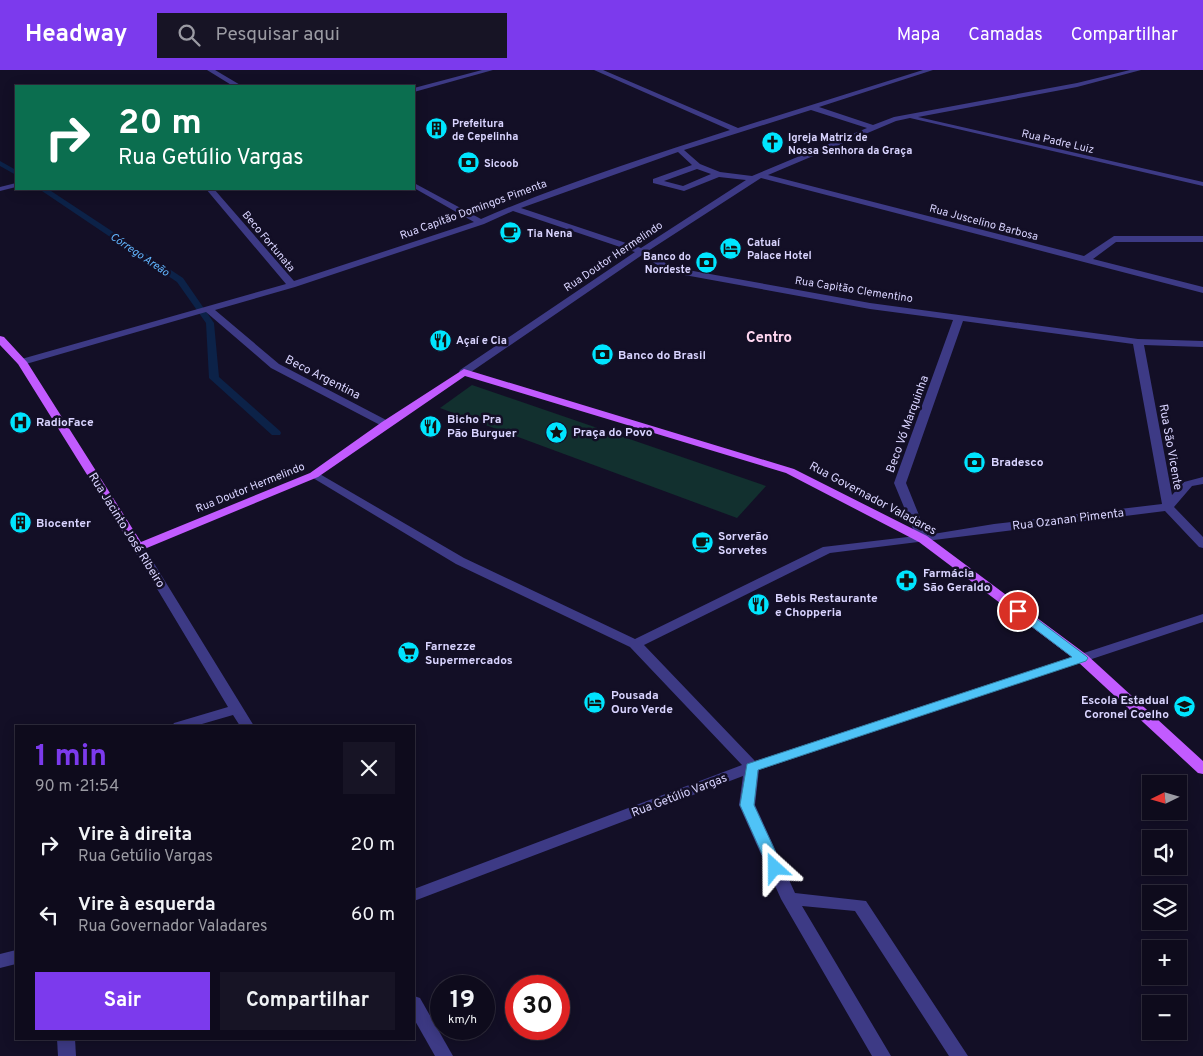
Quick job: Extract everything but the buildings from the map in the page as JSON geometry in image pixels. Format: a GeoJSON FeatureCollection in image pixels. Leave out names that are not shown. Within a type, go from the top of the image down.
{"type":"FeatureCollection","features":[{"type":"Feature","properties":{"kind":"main road","name":"Rua Jacinto José Ribeiro"},"geometry":{"type":"LineString","coordinates":[[0,339],[22,362],[138,546]]}},
{"type":"Feature","properties":{"kind":"main road","name":"Rua Doutor Hermelindo"},"geometry":{"type":"LineString","coordinates":[[138,546],[314,475],[464,372]]}},
{"type":"Feature","properties":{"kind":"main road","name":"Rua Governador Valadares"},"geometry":{"type":"LineString","coordinates":[[464,372],[790,471],[923,539],[1082,658],[1203,769]]}},
{"type":"Feature","properties":{"kind":"street"},"geometry":{"type":"LineString","coordinates":[[210,70],[236,85]]}},
{"type":"Feature","properties":{"kind":"street"},"geometry":{"type":"LineString","coordinates":[[415,90],[490,70]]}},
{"type":"Feature","properties":{"kind":"street"},"geometry":{"type":"LineString","coordinates":[[597,70],[736,130]]}},
{"type":"Feature","properties":{"kind":"street","name":"Rua Capitão Domingos Pimenta"},"geometry":{"type":"LineString","coordinates":[[22,362],[205,308],[292,285],[481,222],[513,208],[679,148],[930,70]]}},
{"type":"Feature","properties":{"kind":"street","name":"Rua Doutor Hermelindo"},"geometry":{"type":"LineString","coordinates":[[464,372],[642,250],[757,177],[894,119],[1077,85],[1132,71]]}},
{"type":"Feature","properties":{"kind":"street"},"geometry":{"type":"LineString","coordinates":[[810,107],[872,127]]}},
{"type":"Feature","properties":{"kind":"street","name":"Rua Padre Luiz"},"geometry":{"type":"LineString","coordinates":[[908,117],[1203,184]]}},
{"type":"Feature","properties":{"kind":"street"},"geometry":{"type":"LineString","coordinates":[[679,148],[696,166],[656,181],[684,188],[718,174]]}},
{"type":"Feature","properties":{"kind":"street","name":"Rua Juscelino Barbosa"},"geometry":{"type":"LineString","coordinates":[[696,166],[718,174],[757,177],[1203,290]]}},
{"type":"Feature","properties":{"kind":"street"},"geometry":{"type":"LineString","coordinates":[[415,186],[481,222]]}},
{"type":"Feature","properties":{"kind":"street","name":"Beco Fortunata"},"geometry":{"type":"LineString","coordinates":[[211,190],[292,285]]}},
{"type":"Feature","properties":{"kind":"street","name":"Rua Capitão Clementino"},"geometry":{"type":"LineString","coordinates":[[513,208],[642,250],[668,269],[870,306],[1138,342],[1203,344]]}},
{"type":"Feature","properties":{"kind":"street"},"geometry":{"type":"LineString","coordinates":[[1085,260],[1114,239],[1203,239]]}},
{"type":"Feature","properties":{"kind":"street","name":"Beco Argentina"},"geometry":{"type":"LineString","coordinates":[[205,308],[275,366],[386,424]]}},
{"type":"Feature","properties":{"kind":"street","name":"Beco Vó Marquinha"},"geometry":{"type":"LineString","coordinates":[[923,539],[900,484],[959,318]]}},
{"type":"Feature","properties":{"kind":"street","name":"Rua São Vicente"},"geometry":{"type":"LineString","coordinates":[[1138,342],[1168,507],[1203,544]]}},
{"type":"Feature","properties":{"kind":"street"},"geometry":{"type":"LineString","coordinates":[[314,475],[460,560],[635,644],[752,767],[747,805],[789,900],[882,1056]]}},
{"type":"Feature","properties":{"kind":"street"},"geometry":{"type":"LineString","coordinates":[[1168,507],[1188,484],[1203,480]]}},
{"type":"Feature","properties":{"kind":"street","name":"Rua Ozanan Pimenta"},"geometry":{"type":"LineString","coordinates":[[923,539],[994,528],[1168,507]]}},
{"type":"Feature","properties":{"kind":"street"},"geometry":{"type":"LineString","coordinates":[[635,644],[827,550],[923,539]]}},
{"type":"Feature","properties":{"kind":"street","name":"Rua Jacinto José Ribeiro"},"geometry":{"type":"LineString","coordinates":[[138,546],[246,725]]}},
{"type":"Feature","properties":{"kind":"street","name":"Rua Getúlio Vargas"},"geometry":{"type":"LineString","coordinates":[[415,895],[752,767],[1203,618]]}},
{"type":"Feature","properties":{"kind":"street"},"geometry":{"type":"LineString","coordinates":[[182,725],[238,709]]}},
{"type":"Feature","properties":{"kind":"street"},"geometry":{"type":"LineString","coordinates":[[789,900],[860,905],[959,1056]]}},
{"type":"Feature","properties":{"kind":"street"},"geometry":{"type":"LineString","coordinates":[[0,961],[15,957]]}},
{"type":"Feature","properties":{"kind":"street"},"geometry":{"type":"LineString","coordinates":[[415,1005],[444,1056]]}},
{"type":"Feature","properties":{"kind":"street"},"geometry":{"type":"LineString","coordinates":[[66,1040],[68,1056]]}},
{"type":"Feature","properties":{"kind":"green space","name":"Praça do Povo"},"geometry":{"type":"Polygon","coordinates":[[[472,385],[766,486],[737,518],[440,408],[472,385]]]}},
{"type":"Feature","properties":{"kind":"waterway","name":"Córrego Areão"},"geometry":{"type":"LineString","coordinates":[[0,163],[15,172]]}},
{"type":"Feature","properties":{"kind":"waterway","name":"Córrego Areão"},"geometry":{"type":"LineString","coordinates":[[45,190],[180,280],[210,323],[214,378],[276,433]]}},
{"type":"Feature","properties":{"kind":"place","name":"Prefeitura de Cepelinha"},"geometry":{"type":"Point","coordinates":[436,129]}},
{"type":"Feature","properties":{"kind":"place","name":"Igreja Matriz de Nossa Senhora da Graça"},"geometry":{"type":"Point","coordinates":[772,143]}},
{"type":"Feature","properties":{"kind":"place","name":"Sicoob"},"geometry":{"type":"Point","coordinates":[468,163]}},
{"type":"Feature","properties":{"kind":"place","name":"Tia Nena"},"geometry":{"type":"Point","coordinates":[511,233]}},
{"type":"Feature","properties":{"kind":"place","name":"Catuaí Palace Hotel"},"geometry":{"type":"Point","coordinates":[731,248]}},
{"type":"Feature","properties":{"kind":"place","name":"Banco do Nordeste"},"geometry":{"type":"Point","coordinates":[707,262]}},
{"type":"Feature","properties":{"kind":"place","name":"Açaí e Cia"},"geometry":{"type":"Point","coordinates":[440,340]}},
{"type":"Feature","properties":{"kind":"place","name":"Banco do Brasil"},"geometry":{"type":"Point","coordinates":[602,355]}},
{"type":"Feature","properties":{"kind":"place","name":"RadioFace"},"geometry":{"type":"Point","coordinates":[20,422]}},
{"type":"Feature","properties":{"kind":"place","name":"Bicho Pra Pão Burguer"},"geometry":{"type":"Point","coordinates":[431,426]}},
{"type":"Feature","properties":{"kind":"place","name":"Praça do Povo"},"geometry":{"type":"Point","coordinates":[557,432]}},
{"type":"Feature","properties":{"kind":"place","name":"Bradesco"},"geometry":{"type":"Point","coordinates":[975,462]}},
{"type":"Feature","properties":{"kind":"place","name":"Biocenter"},"geometry":{"type":"Point","coordinates":[20,523]}},
{"type":"Feature","properties":{"kind":"place","name":"Sorverão Sorvetes"},"geometry":{"type":"Point","coordinates":[702,543]}},
{"type":"Feature","properties":{"kind":"place","name":"Farmácia São Geraldo"},"geometry":{"type":"Point","coordinates":[907,580]}},
{"type":"Feature","properties":{"kind":"place","name":"Bebis Restaurante e Chopperia"},"geometry":{"type":"Point","coordinates":[759,605]}},
{"type":"Feature","properties":{"kind":"place","name":"Farnezze Supermercados"},"geometry":{"type":"Point","coordinates":[409,653]}},
{"type":"Feature","properties":{"kind":"place","name":"Pousada Ouro Verde"},"geometry":{"type":"Point","coordinates":[595,702]}},
{"type":"Feature","properties":{"kind":"place","name":"Escola Estadual Coronel Coelho"},"geometry":{"type":"Point","coordinates":[1185,707]}},
{"type":"Feature","properties":{"kind":"district","name":"Centro"},"geometry":{"type":"Point","coordinates":[769,337]}},
{"type":"Feature","properties":{"kind":"route"},"geometry":{"type":"LineString","coordinates":[[775,868],[747,805],[752,767],[1082,658],[1018,611]]}}]}
